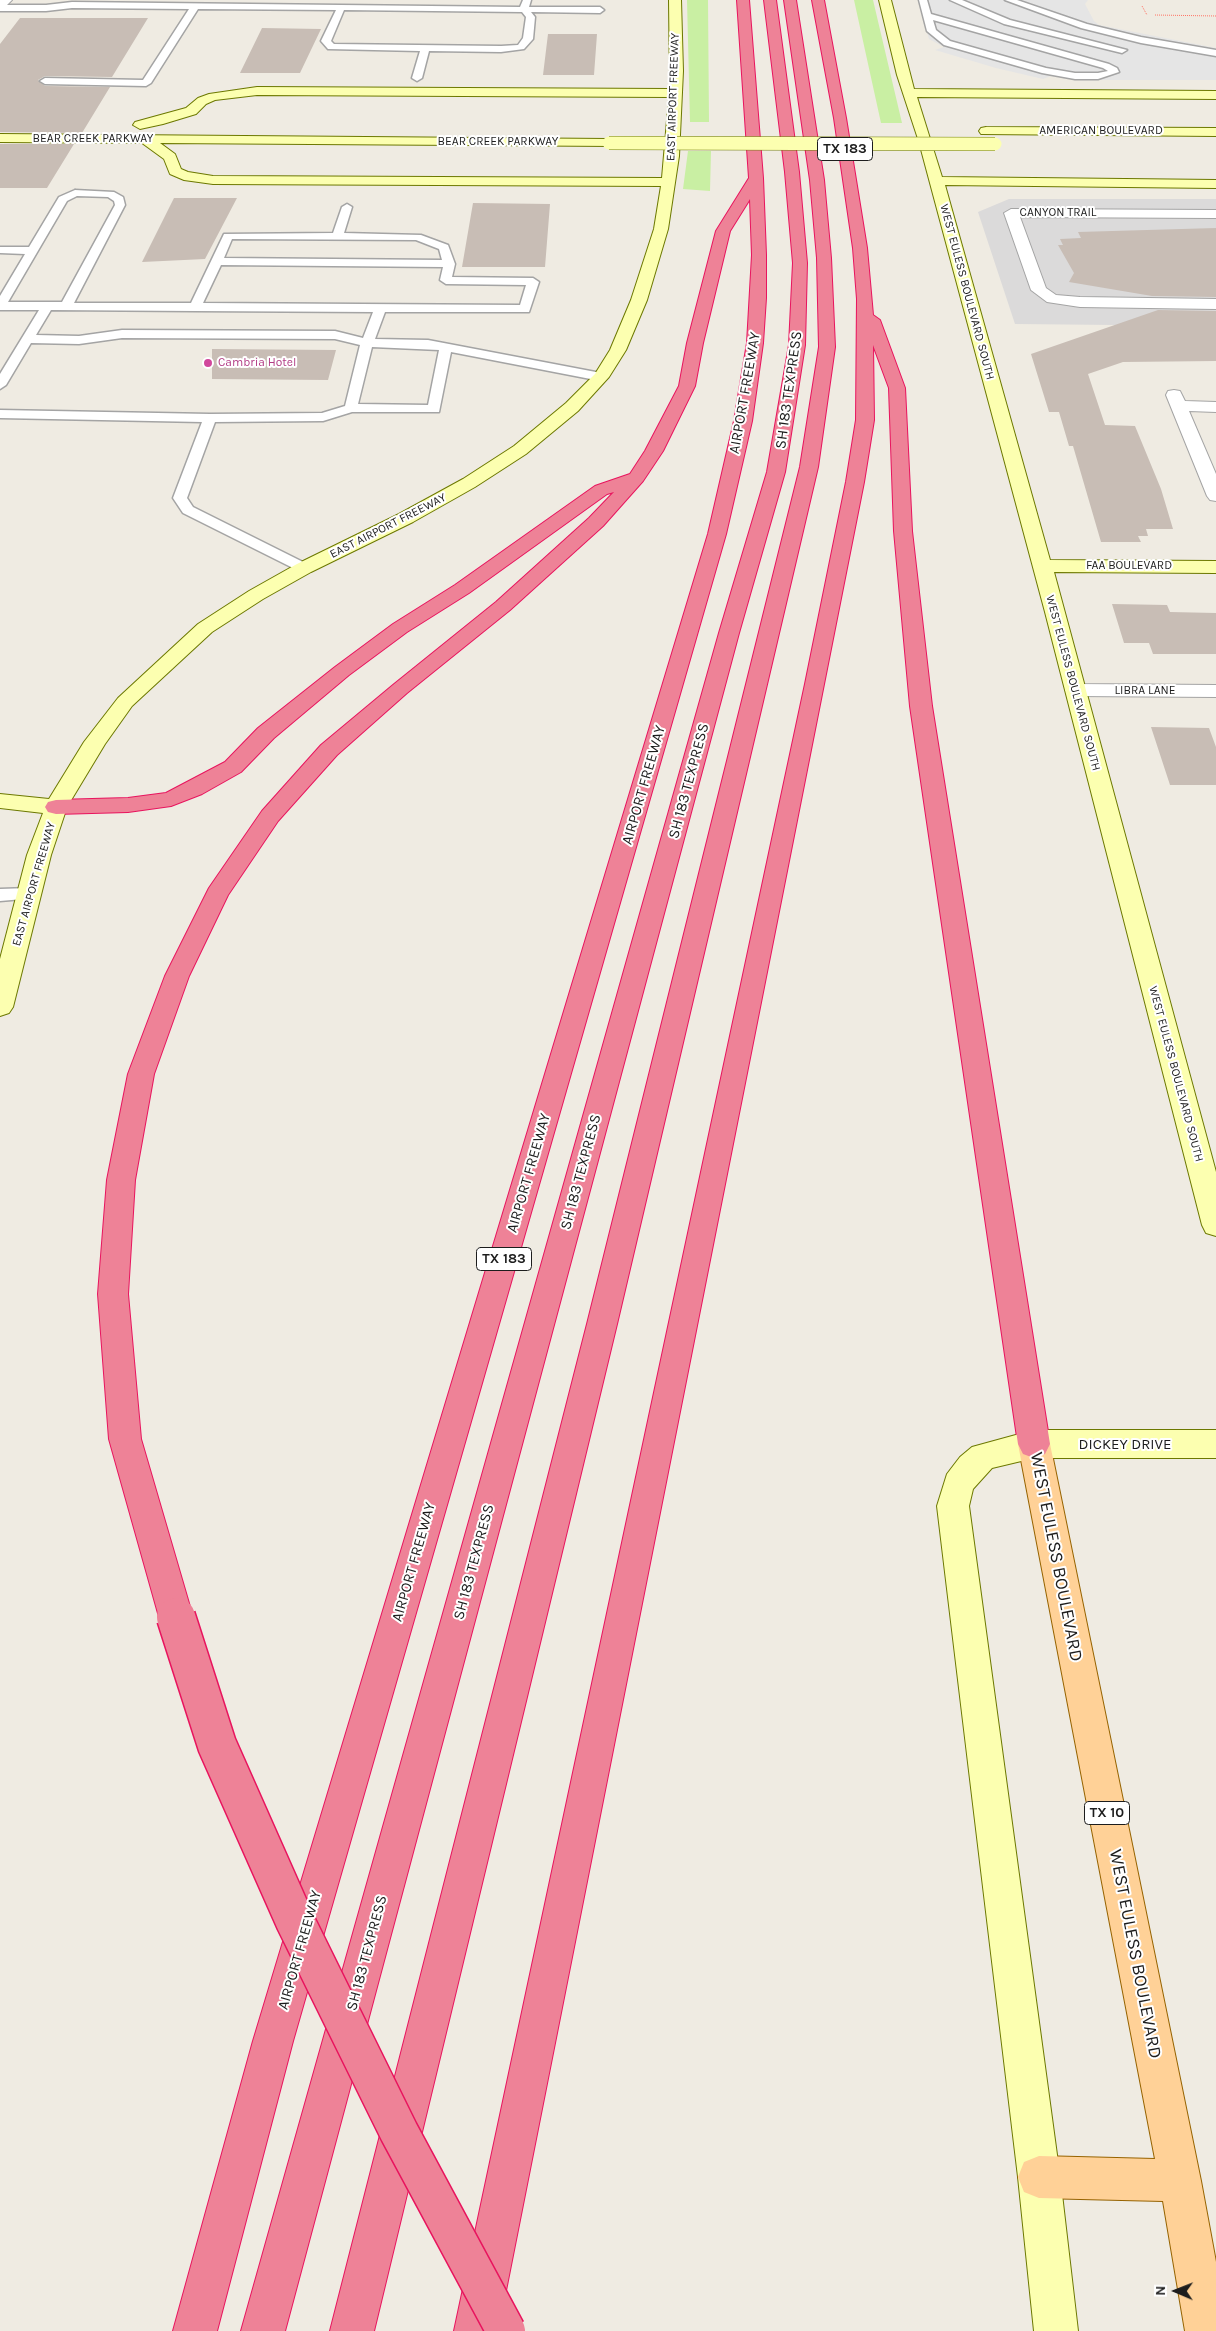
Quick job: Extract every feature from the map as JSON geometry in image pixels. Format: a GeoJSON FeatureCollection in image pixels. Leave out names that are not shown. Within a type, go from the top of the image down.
{"type":"FeatureCollection","features":[{"type":"Feature","properties":{"kind":"highway","name":"AIRPORT FREEWAY"},"geometry":{"type":"LineString","coordinates":[[195,2331],[276,2032],[717,534],[743,421],[755,343],[759,255],[756,178],[743,0]]}},
{"type":"Feature","properties":{"kind":"highway","name":"SH 183 TEXPRESS"},"geometry":{"type":"LineString","coordinates":[[263,2331],[722,662],[776,472],[797,345],[800,264],[792,172],[770,0]]}},
{"type":"Feature","properties":{"kind":"highway","name":"SH 183 TEXPRESS"},"geometry":{"type":"LineString","coordinates":[[352,2331],[595,1353],[810,467],[827,347],[824,258],[817,180],[790,0]]}},
{"type":"Feature","properties":{"kind":"highway","name":"TX 183"},"geometry":{"type":"LineString","coordinates":[[476,2331],[855,482],[864,420],[865,299],[854,200],[818,0]]}},
{"type":"Feature","properties":{"kind":"highway"},"geometry":{"type":"LineString","coordinates":[[506,2331],[399,2132],[295,1921],[217,1745],[176,1617],[125,1439],[113,1294],[121,1180],[141,1074],[177,976],[217,894],[270,816],[329,750],[400,689],[503,606],[596,522],[637,478],[654,451],[687,386],[695,343],[724,231],[756,178]]}},
{"type":"Feature","properties":{"kind":"highway"},"geometry":{"type":"LineString","coordinates":[[865,299],[897,388],[903,531],[921,706],[1034,1444]]}},
{"type":"Feature","properties":{"kind":"highway"},"geometry":{"type":"LineString","coordinates":[[56,807],[128,805],[171,799],[194,789],[233,767],[266,733],[342,671],[400,628],[462,590],[601,490],[637,478]]}},
{"type":"Feature","properties":{"kind":"main road","name":"EAST AIRPORT FREEWAY"},"geometry":{"type":"LineString","coordinates":[[0,1007],[39,855],[56,807],[95,742],[125,702],[205,628],[256,594],[406,518],[469,483],[520,450],[572,407],[601,377],[618,350],[639,300],[656,208],[668,182],[672,156],[677,71],[675,0]]}},
{"type":"Feature","properties":{"kind":"main road"},"geometry":{"type":"LineString","coordinates":[[885,0],[903,74],[928,151],[948,169],[977,178],[1050,182]]}},
{"type":"Feature","properties":{"kind":"main road"},"geometry":{"type":"LineString","coordinates":[[604,92],[639,90],[656,85],[677,71]]}},
{"type":"Feature","properties":{"kind":"main road"},"geometry":{"type":"LineString","coordinates":[[903,74],[930,85],[984,94]]}},
{"type":"Feature","properties":{"kind":"main road"},"geometry":{"type":"LineString","coordinates":[[205,118],[191,110],[202,101],[213,97],[257,91],[675,93]]}},
{"type":"Feature","properties":{"kind":"main road"},"geometry":{"type":"LineString","coordinates":[[604,92],[645,102],[675,117]]}},
{"type":"Feature","properties":{"kind":"main road"},"geometry":{"type":"LineString","coordinates":[[909,93],[1216,95]]}},
{"type":"Feature","properties":{"kind":"main road"},"geometry":{"type":"LineString","coordinates":[[915,111],[928,102],[984,94]]}},
{"type":"Feature","properties":{"kind":"main road","name":"BEAR CREEK PARKWAY"},"geometry":{"type":"LineString","coordinates":[[190,125],[134,125],[163,120],[191,110]]}},
{"type":"Feature","properties":{"kind":"main road","name":"BEAR CREEK PARKWAY"},"geometry":{"type":"LineString","coordinates":[[0,126],[88,125]]}},
{"type":"Feature","properties":{"kind":"main road"},"geometry":{"type":"LineString","coordinates":[[658,127],[688,128]]}},
{"type":"Feature","properties":{"kind":"main road"},"geometry":{"type":"LineString","coordinates":[[737,128],[857,130]]}},
{"type":"Feature","properties":{"kind":"main road"},"geometry":{"type":"LineString","coordinates":[[907,130],[937,130]]}},
{"type":"Feature","properties":{"kind":"main road","name":"AMERICAN BOULEVARD"},"geometry":{"type":"LineString","coordinates":[[956,130],[1216,132]]}},
{"type":"Feature","properties":{"kind":"main road","name":"BEAR CREEK PARKWAY"},"geometry":{"type":"LineString","coordinates":[[0,138],[995,144]]}},
{"type":"Feature","properties":{"kind":"main road"},"geometry":{"type":"LineString","coordinates":[[145,139],[170,157],[175,172],[184,176],[213,180],[668,182]]}},
{"type":"Feature","properties":{"kind":"main road"},"geometry":{"type":"LineString","coordinates":[[170,157],[210,140]]}},
{"type":"Feature","properties":{"kind":"main road","name":"AMERICAN BOULEVARD"},"geometry":{"type":"LineString","coordinates":[[995,144],[1216,144]]}},
{"type":"Feature","properties":{"kind":"main road","name":"WEST EULESS BOULEVARD SOUTH"},"geometry":{"type":"LineString","coordinates":[[928,151],[936,181],[955,202],[1042,566],[1216,1225]]}},
{"type":"Feature","properties":{"kind":"main road"},"geometry":{"type":"LineString","coordinates":[[587,182],[616,179],[672,156]]}},
{"type":"Feature","properties":{"kind":"main road"},"geometry":{"type":"LineString","coordinates":[[936,181],[1216,184]]}},
{"type":"Feature","properties":{"kind":"main road"},"geometry":{"type":"LineString","coordinates":[[587,182],[616,188],[633,195]]}},
{"type":"Feature","properties":{"kind":"main road"},"geometry":{"type":"LineString","coordinates":[[955,202],[991,189],[1050,182]]}},
{"type":"Feature","properties":{"kind":"main road","name":"FAA BOULEVARD"},"geometry":{"type":"LineString","coordinates":[[1042,566],[1216,567]]}},
{"type":"Feature","properties":{"kind":"main road"},"geometry":{"type":"LineString","coordinates":[[0,801],[56,807]]}},
{"type":"Feature","properties":{"kind":"main road","name":"DICKEY DRIVE"},"geometry":{"type":"LineString","coordinates":[[1034,1444],[1216,1444]]}},
{"type":"Feature","properties":{"kind":"main road","name":"WEST EULESS BOULEVARD"},"geometry":{"type":"LineString","coordinates":[[1056,2331],[1039,2178],[953,1506],[958,1484],[971,1467],[983,1456],[1034,1444],[1180,2181],[1207,2331]]}},
{"type":"Feature","properties":{"kind":"main road"},"geometry":{"type":"LineString","coordinates":[[1039,2178],[1180,2181]]}},
{"type":"Feature","properties":{"kind":"street"},"geometry":{"type":"LineString","coordinates":[[0,7],[6,0]]}},
{"type":"Feature","properties":{"kind":"street","name":"CANYON TRAIL"},"geometry":{"type":"LineString","coordinates":[[1216,214],[1012,213],[1039,290],[1052,299],[1080,302],[1216,304]]}},
{"type":"Feature","properties":{"kind":"street"},"geometry":{"type":"LineString","coordinates":[[1216,407],[1177,401],[1216,496]]}},
{"type":"Feature","properties":{"kind":"street","name":"LIBRA LANE"},"geometry":{"type":"LineString","coordinates":[[1075,690],[1216,691]]}},
{"type":"Feature","properties":{"kind":"lane"},"geometry":{"type":"LineString","coordinates":[[923,0],[932,31],[946,43],[1045,71],[1075,76],[1098,76],[1114,72],[1114,70],[1106,66],[928,16]]}},
{"type":"Feature","properties":{"kind":"lane"},"geometry":{"type":"LineString","coordinates":[[954,0],[1007,22],[1122,50]]}},
{"type":"Feature","properties":{"kind":"lane"},"geometry":{"type":"LineString","coordinates":[[1009,0],[1084,26],[1141,40],[1216,53]]}},
{"type":"Feature","properties":{"kind":"lane"},"geometry":{"type":"LineString","coordinates":[[0,7],[46,8],[72,5],[341,8],[526,5],[600,10]]}},
{"type":"Feature","properties":{"kind":"lane"},"geometry":{"type":"LineString","coordinates":[[341,8],[326,41],[331,47],[425,49],[521,47],[528,39],[531,17],[526,5]]}},
{"type":"Feature","properties":{"kind":"lane"},"geometry":{"type":"LineString","coordinates":[[45,81],[146,82],[195,6]]}},
{"type":"Feature","properties":{"kind":"lane"},"geometry":{"type":"LineString","coordinates":[[417,78],[425,49]]}},
{"type":"Feature","properties":{"kind":"lane"},"geometry":{"type":"LineString","coordinates":[[0,306],[63,199],[76,193],[94,192],[110,194],[119,199],[120,205],[66,306]]}},
{"type":"Feature","properties":{"kind":"lane"},"geometry":{"type":"LineString","coordinates":[[338,236],[347,207]]}},
{"type":"Feature","properties":{"kind":"lane"},"geometry":{"type":"LineString","coordinates":[[195,307],[228,236],[417,237],[444,247],[450,264],[442,294]]}},
{"type":"Feature","properties":{"kind":"lane"},"geometry":{"type":"LineString","coordinates":[[0,250],[33,250]]}},
{"type":"Feature","properties":{"kind":"lane"},"geometry":{"type":"LineString","coordinates":[[216,261],[450,264]]}},
{"type":"Feature","properties":{"kind":"lane"},"geometry":{"type":"LineString","coordinates":[[0,306],[380,308],[442,294],[533,282],[525,309],[442,294]]}},
{"type":"Feature","properties":{"kind":"lane"},"geometry":{"type":"LineString","coordinates":[[0,386],[46,306]]}},
{"type":"Feature","properties":{"kind":"lane"},"geometry":{"type":"LineString","coordinates":[[351,408],[366,343],[380,308]]}},
{"type":"Feature","properties":{"kind":"lane"},"geometry":{"type":"LineString","coordinates":[[27,339],[79,340],[122,334],[335,336],[366,343],[428,344],[601,377]]}},
{"type":"Feature","properties":{"kind":"lane"},"geometry":{"type":"LineString","coordinates":[[0,414],[210,418],[323,417],[351,408],[434,409],[446,347]]}},
{"type":"Feature","properties":{"kind":"lane"},"geometry":{"type":"LineString","coordinates":[[210,418],[180,498],[188,510],[304,568]]}},
{"type":"Feature","properties":{"kind":"lane"},"geometry":{"type":"LineString","coordinates":[[0,894],[30,894]]}},
{"type":"Feature","properties":{"kind":"path"},"geometry":{"type":"LineString","coordinates":[[1142,6],[1147,16]]}},
{"type":"Feature","properties":{"kind":"shaded area"},"geometry":{"type":"Polygon","coordinates":[[[918,0],[1088,0],[1085,4],[1094,21],[1099,25],[1216,48],[1216,80],[1084,80],[1051,76],[1043,79],[996,68],[935,50],[944,47],[929,39],[918,0]]]}},
{"type":"Feature","properties":{"kind":"shaded area"},"geometry":{"type":"Polygon","coordinates":[[[1009,199],[1216,199],[1216,326],[1015,324],[978,212],[1009,199]]]}},
{"type":"Feature","properties":{"kind":"green space"},"geometry":{"type":"Polygon","coordinates":[[[687,0],[708,0],[709,122],[690,122],[687,0]]]}},
{"type":"Feature","properties":{"kind":"green space"},"geometry":{"type":"Polygon","coordinates":[[[854,0],[873,0],[902,123],[881,123],[854,0]]]}},
{"type":"Feature","properties":{"kind":"green space"},"geometry":{"type":"Polygon","coordinates":[[[688,151],[711,151],[710,191],[683,189],[688,151]]]}},
{"type":"Feature","properties":{"kind":"building"},"geometry":{"type":"Polygon","coordinates":[[[20,18],[148,18],[112,77],[45,76],[38,80],[45,86],[110,87],[82,133],[0,132],[0,44],[20,18]]]}},
{"type":"Feature","properties":{"kind":"building"},"geometry":{"type":"Polygon","coordinates":[[[262,28],[321,29],[300,73],[240,73],[262,28]]]}},
{"type":"Feature","properties":{"kind":"building"},"geometry":{"type":"Polygon","coordinates":[[[548,34],[597,34],[594,75],[543,75],[548,34]]]}},
{"type":"Feature","properties":{"kind":"building"},"geometry":{"type":"Polygon","coordinates":[[[0,144],[74,144],[47,188],[0,188],[0,144]]]}},
{"type":"Feature","properties":{"kind":"building"},"geometry":{"type":"Polygon","coordinates":[[[174,198],[237,198],[205,259],[142,262],[174,198]]]}},
{"type":"Feature","properties":{"kind":"building"},"geometry":{"type":"Polygon","coordinates":[[[473,203],[550,204],[545,267],[462,267],[473,203]]]}},
{"type":"Feature","properties":{"kind":"building"},"geometry":{"type":"Polygon","coordinates":[[[1216,228],[1216,297],[1152,296],[1069,282],[1074,273],[1058,245],[1063,245],[1060,239],[1081,238],[1078,232],[1216,228]]]}},
{"type":"Feature","properties":{"kind":"building"},"geometry":{"type":"Polygon","coordinates":[[[1158,310],[1216,311],[1216,361],[1123,362],[1088,374],[1105,425],[1135,426],[1161,489],[1173,529],[1146,529],[1148,536],[1138,536],[1141,542],[1101,542],[1073,446],[1069,446],[1059,412],[1049,412],[1031,354],[1158,310]]]}},
{"type":"Feature","properties":{"kind":"building"},"geometry":{"type":"Polygon","coordinates":[[[212,349],[336,350],[328,380],[212,379],[212,349]]]}},
{"type":"Feature","properties":{"kind":"building"},"geometry":{"type":"Polygon","coordinates":[[[1112,604],[1167,605],[1170,612],[1216,613],[1216,654],[1153,654],[1149,643],[1124,643],[1112,604]]]}},
{"type":"Feature","properties":{"kind":"building"},"geometry":{"type":"Polygon","coordinates":[[[1151,727],[1209,728],[1216,747],[1216,785],[1170,785],[1151,727]]]}},
{"type":"Feature","properties":{"kind":"place","name":"Cambria Hotel"},"geometry":{"type":"Point","coordinates":[208,363]}}]}
